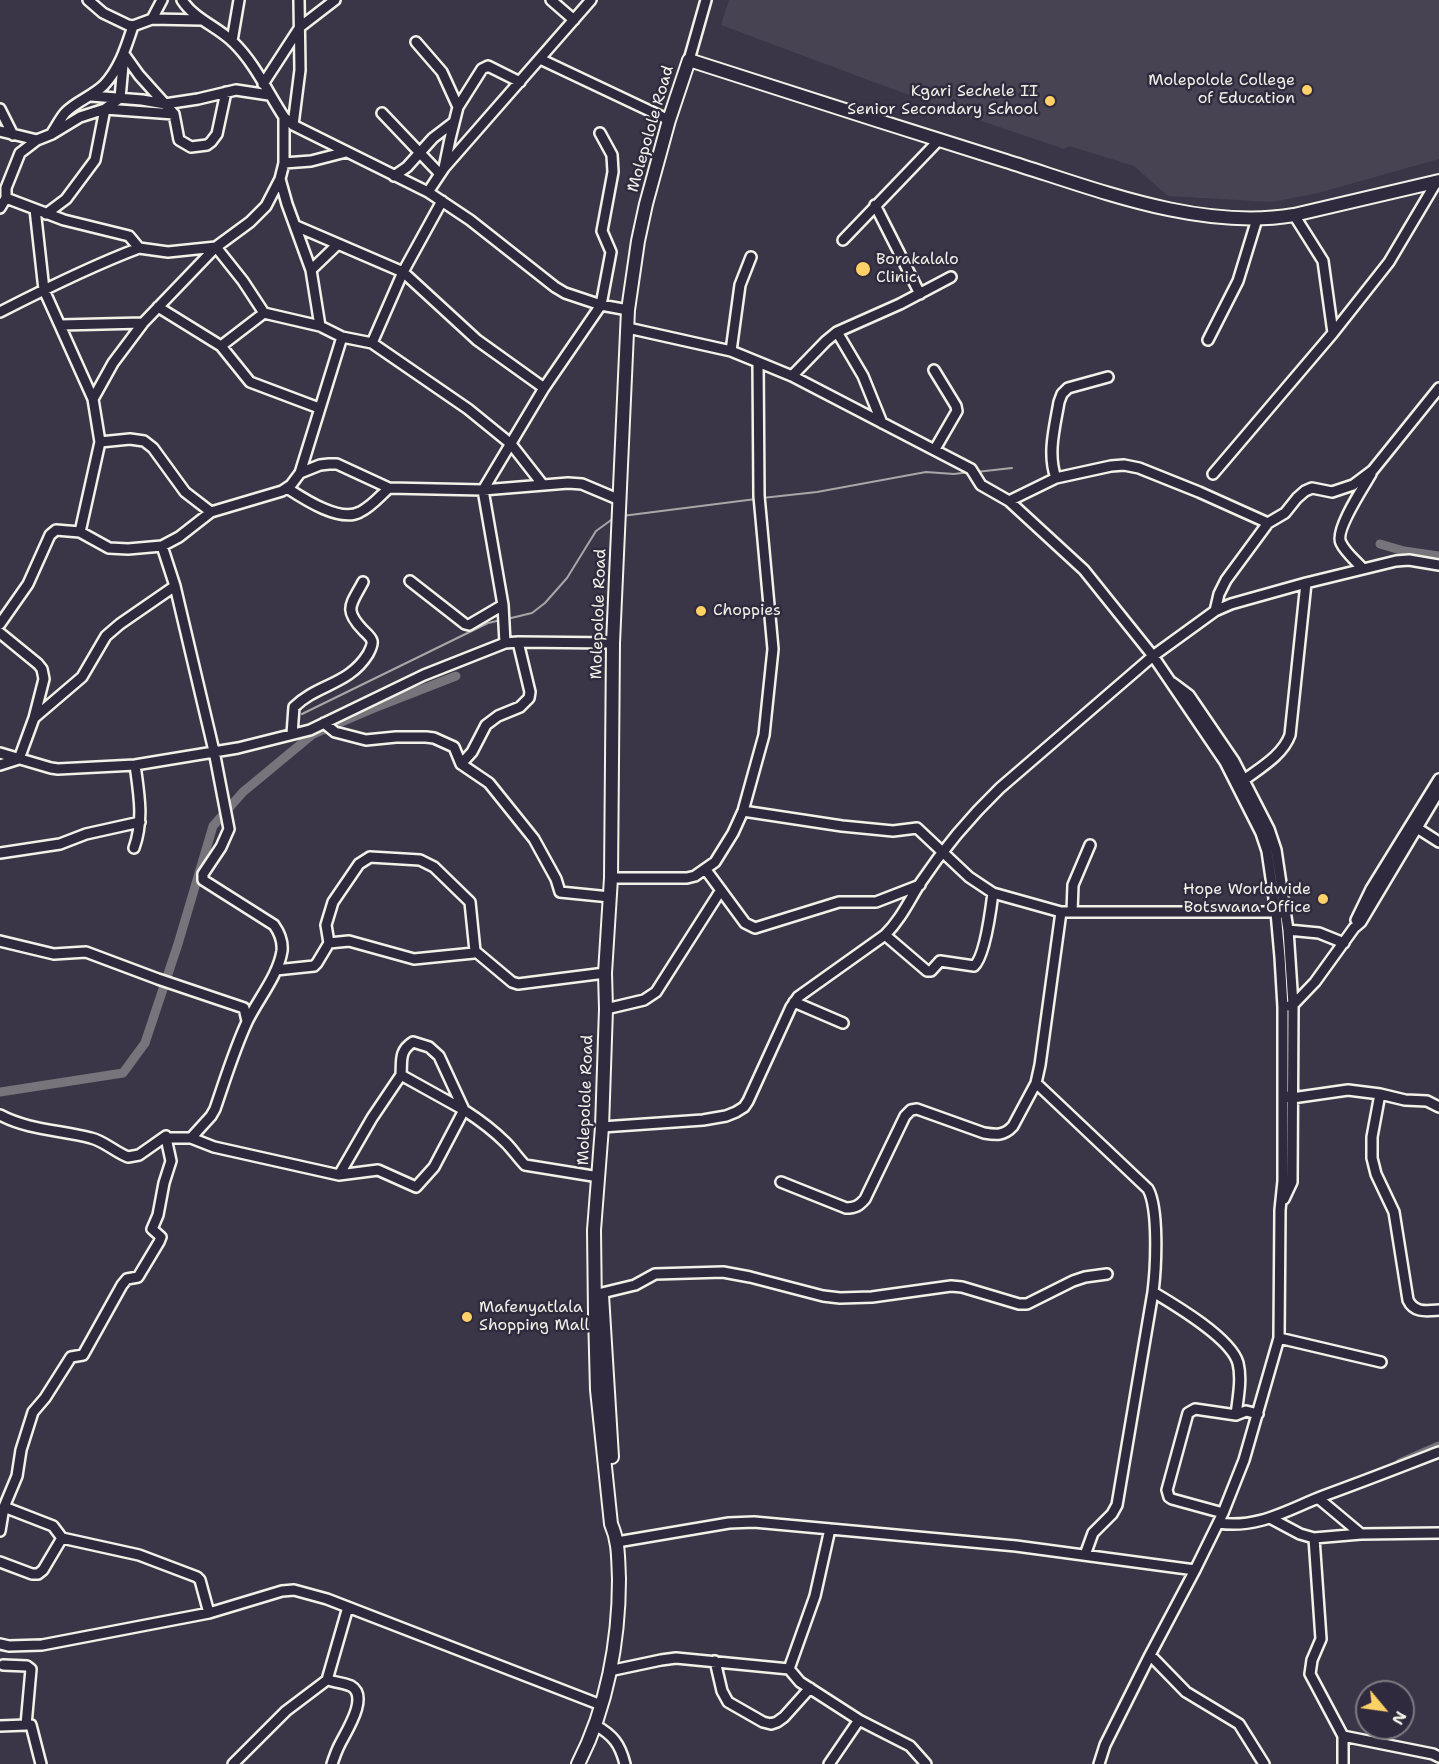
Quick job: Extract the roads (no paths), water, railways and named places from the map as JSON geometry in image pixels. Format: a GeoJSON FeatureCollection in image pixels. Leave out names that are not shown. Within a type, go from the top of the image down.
{"type":"FeatureCollection","features":[{"type":"Feature","properties":{"kind":"main road","name":"Molepolole Road"},"geometry":{"type":"LineString","coordinates":[[578,1764],[601,1705],[618,1617],[619,1568],[616,1539],[611,1524],[597,1390],[594,1230],[602,1127],[606,1009],[604,973],[610,897],[614,642],[628,310],[638,241],[669,120],[689,60]]}},
{"type":"Feature","properties":{"kind":"main road"},"geometry":{"type":"LineString","coordinates":[[689,60],[1100,190],[1193,214],[1257,219],[1294,215],[1438,181]]}},
{"type":"Feature","properties":{"kind":"main road","name":"Molepolole Road"},"geometry":{"type":"LineString","coordinates":[[599,1177],[602,1293],[618,1524],[616,1539]]}},
{"type":"Feature","properties":{"kind":"street"},"geometry":{"type":"LineString","coordinates":[[88,0],[103,13],[133,26],[152,19],[203,20]]}},
{"type":"Feature","properties":{"kind":"street"},"geometry":{"type":"LineString","coordinates":[[152,19],[162,0]]}},
{"type":"Feature","properties":{"kind":"street"},"geometry":{"type":"LineString","coordinates":[[182,0],[189,9],[232,41],[244,54],[284,117],[293,125],[428,192],[470,220],[555,287],[601,305],[628,310]]}},
{"type":"Feature","properties":{"kind":"street"},"geometry":{"type":"LineString","coordinates":[[232,41],[239,0]]}},
{"type":"Feature","properties":{"kind":"street"},"geometry":{"type":"LineString","coordinates":[[293,125],[299,80],[299,0]]}},
{"type":"Feature","properties":{"kind":"street"},"geometry":{"type":"LineString","coordinates":[[263,84],[300,27],[335,0]]}},
{"type":"Feature","properties":{"kind":"street"},"geometry":{"type":"LineString","coordinates":[[550,0],[574,20]]}},
{"type":"Feature","properties":{"kind":"street"},"geometry":{"type":"LineString","coordinates":[[428,192],[442,171],[591,0]]}},
{"type":"Feature","properties":{"kind":"street"},"geometry":{"type":"LineString","coordinates":[[689,60],[706,0]]}},
{"type":"Feature","properties":{"kind":"street"},"geometry":{"type":"LineString","coordinates":[[0,208],[4,189],[20,153],[37,140],[80,117],[105,109],[120,98],[124,54],[133,26]]}},
{"type":"Feature","properties":{"kind":"street"},"geometry":{"type":"LineString","coordinates":[[417,42],[442,72],[458,107]]}},
{"type":"Feature","properties":{"kind":"street"},"geometry":{"type":"LineString","coordinates":[[52,134],[66,112],[104,85],[124,54]]}},
{"type":"Feature","properties":{"kind":"street"},"geometry":{"type":"LineString","coordinates":[[124,54],[138,75],[174,114],[179,140],[191,147],[207,145],[215,139],[226,92]]}},
{"type":"Feature","properties":{"kind":"street"},"geometry":{"type":"LineString","coordinates":[[540,59],[669,120]]}},
{"type":"Feature","properties":{"kind":"street"},"geometry":{"type":"LineString","coordinates":[[442,171],[458,107],[485,66],[520,82]]}},
{"type":"Feature","properties":{"kind":"street"},"geometry":{"type":"LineString","coordinates":[[91,96],[165,104],[240,90],[269,95]]}},
{"type":"Feature","properties":{"kind":"street"},"geometry":{"type":"LineString","coordinates":[[0,109],[13,135]]}},
{"type":"Feature","properties":{"kind":"street"},"geometry":{"type":"LineString","coordinates":[[105,109],[174,114]]}},
{"type":"Feature","properties":{"kind":"street"},"geometry":{"type":"LineString","coordinates":[[46,214],[66,199],[95,160],[105,109]]}},
{"type":"Feature","properties":{"kind":"street"},"geometry":{"type":"LineString","coordinates":[[382,113],[419,152],[442,171]]}},
{"type":"Feature","properties":{"kind":"street"},"geometry":{"type":"LineString","coordinates":[[93,399],[122,350],[143,323],[216,247],[266,207],[280,179],[284,163],[284,117]]}},
{"type":"Feature","properties":{"kind":"street"},"geometry":{"type":"LineString","coordinates":[[394,176],[407,167],[438,133],[454,122]]}},
{"type":"Feature","properties":{"kind":"street"},"geometry":{"type":"LineString","coordinates":[[0,131],[37,140]]}},
{"type":"Feature","properties":{"kind":"street"},"geometry":{"type":"LineString","coordinates":[[506,643],[503,605],[483,490],[544,388],[601,305],[611,252],[602,231],[613,172],[612,155],[600,133]]}},
{"type":"Feature","properties":{"kind":"street"},"geometry":{"type":"LineString","coordinates":[[843,240],[939,140]]}},
{"type":"Feature","properties":{"kind":"street"},"geometry":{"type":"LineString","coordinates":[[284,163],[311,161],[346,152]]}},
{"type":"Feature","properties":{"kind":"street"},"geometry":{"type":"LineString","coordinates":[[280,179],[311,270],[320,326]]}},
{"type":"Feature","properties":{"kind":"street"},"geometry":{"type":"LineString","coordinates":[[1213,474],[1333,333],[1389,262],[1438,181]]}},
{"type":"Feature","properties":{"kind":"street"},"geometry":{"type":"LineString","coordinates":[[4,189],[46,214],[129,236],[139,248]]}},
{"type":"Feature","properties":{"kind":"street"},"geometry":{"type":"LineString","coordinates":[[372,343],[403,272],[442,201]]}},
{"type":"Feature","properties":{"kind":"street"},"geometry":{"type":"LineString","coordinates":[[266,207],[287,204]]}},
{"type":"Feature","properties":{"kind":"street"},"geometry":{"type":"LineString","coordinates":[[875,205],[920,294]]}},
{"type":"Feature","properties":{"kind":"street"},"geometry":{"type":"LineString","coordinates":[[35,209],[44,290],[93,399],[100,442],[80,532]]}},
{"type":"Feature","properties":{"kind":"street"},"geometry":{"type":"LineString","coordinates":[[1294,215],[1323,261],[1333,333]]}},
{"type":"Feature","properties":{"kind":"street"},"geometry":{"type":"LineString","coordinates":[[1208,340],[1238,281],[1257,219]]}},
{"type":"Feature","properties":{"kind":"street"},"geometry":{"type":"LineString","coordinates":[[296,226],[403,272],[477,340],[544,388]]}},
{"type":"Feature","properties":{"kind":"street"},"geometry":{"type":"LineString","coordinates":[[311,270],[338,244]]}},
{"type":"Feature","properties":{"kind":"street"},"geometry":{"type":"LineString","coordinates":[[0,312],[109,259],[139,248],[168,252],[216,247]]}},
{"type":"Feature","properties":{"kind":"street"},"geometry":{"type":"LineString","coordinates":[[216,247],[243,281],[264,313],[320,326],[342,337],[372,343],[468,409],[511,444],[543,485]]}},
{"type":"Feature","properties":{"kind":"street"},"geometry":{"type":"LineString","coordinates":[[731,351],[740,285],[752,257]]}},
{"type":"Feature","properties":{"kind":"street"},"geometry":{"type":"LineString","coordinates":[[792,376],[837,332],[900,304],[951,277]]}},
{"type":"Feature","properties":{"kind":"street"},"geometry":{"type":"LineString","coordinates":[[158,308],[221,346],[250,382],[319,408]]}},
{"type":"Feature","properties":{"kind":"street"},"geometry":{"type":"LineString","coordinates":[[221,346],[264,313]]}},
{"type":"Feature","properties":{"kind":"street"},"geometry":{"type":"LineString","coordinates":[[61,325],[143,323]]}},
{"type":"Feature","properties":{"kind":"street"},"geometry":{"type":"LineString","coordinates":[[628,328],[731,351],[758,362],[792,376],[971,469],[981,485],[1010,501],[1084,570],[1153,656],[1168,679],[1189,695],[1234,761],[1240,781],[1273,838],[1281,913],[1280,957],[1287,1096]]}},
{"type":"Feature","properties":{"kind":"street"},"geometry":{"type":"LineString","coordinates":[[837,332],[863,376],[882,423]]}},
{"type":"Feature","properties":{"kind":"street"},"geometry":{"type":"LineString","coordinates":[[0,624],[28,584],[52,532],[59,530],[80,532],[109,548],[162,546],[179,537],[211,512],[287,488],[300,473],[342,337]]}},
{"type":"Feature","properties":{"kind":"street"},"geometry":{"type":"LineString","coordinates":[[610,878],[687,878],[695,876],[706,870],[722,854],[743,811],[764,735],[773,649],[759,496],[758,362]]}},
{"type":"Feature","properties":{"kind":"street"},"geometry":{"type":"LineString","coordinates":[[934,370],[957,411],[935,450]]}},
{"type":"Feature","properties":{"kind":"street"},"geometry":{"type":"LineString","coordinates":[[1056,478],[1052,456],[1062,394],[1068,388],[1108,377]]}},
{"type":"Feature","properties":{"kind":"street"},"geometry":{"type":"LineString","coordinates":[[1363,569],[1341,544],[1339,536],[1344,522],[1373,470],[1438,393]]}},
{"type":"Feature","properties":{"kind":"street"},"geometry":{"type":"LineString","coordinates":[[100,442],[130,439],[144,441],[153,448],[185,492],[211,512]]}},
{"type":"Feature","properties":{"kind":"street"},"geometry":{"type":"LineString","coordinates":[[300,473],[320,465],[337,464],[389,488],[483,490],[568,483],[582,484],[620,500]]}},
{"type":"Feature","properties":{"kind":"street"},"geometry":{"type":"LineString","coordinates":[[1010,501],[1056,478],[1111,466],[1139,468],[1268,523]]}},
{"type":"Feature","properties":{"kind":"street"},"geometry":{"type":"LineString","coordinates":[[1215,610],[1226,580],[1268,523],[1285,513],[1305,491],[1312,488],[1332,492],[1353,485],[1373,470]]}},
{"type":"Feature","properties":{"kind":"street"},"geometry":{"type":"LineString","coordinates":[[287,488],[316,506],[335,512],[354,514],[361,512],[389,488]]}},
{"type":"Feature","properties":{"kind":"street"},"geometry":{"type":"LineString","coordinates":[[162,546],[175,585],[214,751],[229,830],[203,874],[203,880],[274,925],[279,933],[282,951],[276,970],[247,1021],[211,1116],[191,1138]]}},
{"type":"Feature","properties":{"kind":"street"},"geometry":{"type":"LineString","coordinates":[[602,1127],[703,1120],[726,1116],[744,1107],[794,1002],[802,992],[885,935],[899,919],[943,854],[1000,788],[1153,656],[1215,610],[1306,583],[1396,561],[1409,560],[1439,565]]}},
{"type":"Feature","properties":{"kind":"street"},"geometry":{"type":"LineString","coordinates":[[410,581],[465,624],[469,625],[503,605]]}},
{"type":"Feature","properties":{"kind":"street"},"geometry":{"type":"LineString","coordinates":[[292,734],[294,707],[305,698],[349,675],[360,666],[369,652],[373,643],[371,638],[353,619],[350,612],[363,582]]}},
{"type":"Feature","properties":{"kind":"street"},"geometry":{"type":"LineString","coordinates":[[1240,781],[1284,747],[1290,735],[1306,583]]}},
{"type":"Feature","properties":{"kind":"street"},"geometry":{"type":"LineString","coordinates":[[34,718],[82,677],[106,636],[175,585]]}},
{"type":"Feature","properties":{"kind":"street"},"geometry":{"type":"LineString","coordinates":[[0,633],[38,664],[42,669],[44,679],[34,718],[19,759]]}},
{"type":"Feature","properties":{"kind":"street"},"geometry":{"type":"LineString","coordinates":[[461,764],[472,752],[486,725],[498,716],[520,707],[529,698],[530,693],[518,642]]}},
{"type":"Feature","properties":{"kind":"street"},"geometry":{"type":"LineString","coordinates":[[0,753],[58,769],[135,765],[238,748],[310,730],[424,675],[506,643],[614,642]]}},
{"type":"Feature","properties":{"kind":"street"},"geometry":{"type":"LineString","coordinates":[[324,723],[335,732],[366,740],[396,737],[434,738],[454,747],[461,764],[489,783],[534,838],[556,879],[560,892],[610,897]]}},
{"type":"Feature","properties":{"kind":"street"},"geometry":{"type":"LineString","coordinates":[[0,765],[19,759]]}},
{"type":"Feature","properties":{"kind":"street"},"geometry":{"type":"LineString","coordinates":[[134,848],[140,822],[141,804],[135,765]]}},
{"type":"Feature","properties":{"kind":"street"},"geometry":{"type":"LineString","coordinates":[[1282,1007],[1293,1005],[1315,982],[1344,943],[1356,918],[1375,891],[1439,779]]}},
{"type":"Feature","properties":{"kind":"street"},"geometry":{"type":"LineString","coordinates":[[1405,839],[1417,828],[1439,791]]}},
{"type":"Feature","properties":{"kind":"street"},"geometry":{"type":"LineString","coordinates":[[743,811],[842,826],[893,831],[916,828],[969,877],[993,893],[1061,912],[1281,913]]}},
{"type":"Feature","properties":{"kind":"street"},"geometry":{"type":"LineString","coordinates":[[0,853],[60,844],[86,834],[140,822]]}},
{"type":"Feature","properties":{"kind":"street"},"geometry":{"type":"LineString","coordinates":[[1417,828],[1439,842]]}},
{"type":"Feature","properties":{"kind":"street"},"geometry":{"type":"LineString","coordinates":[[1072,912],[1073,885],[1090,845]]}},
{"type":"Feature","properties":{"kind":"street"},"geometry":{"type":"LineString","coordinates":[[276,970],[314,966],[317,963],[329,943],[326,925],[333,902],[359,864],[370,857],[420,860],[434,867],[470,902],[475,951],[512,982],[527,984],[604,973]]}},
{"type":"Feature","properties":{"kind":"street"},"geometry":{"type":"LineString","coordinates":[[706,870],[745,923],[755,928],[839,902],[876,902],[920,885]]}},
{"type":"Feature","properties":{"kind":"street"},"geometry":{"type":"LineString","coordinates":[[606,1009],[644,1000],[656,992],[721,890]]}},
{"type":"Feature","properties":{"kind":"street"},"geometry":{"type":"LineString","coordinates":[[885,935],[927,971],[931,971],[940,961],[974,966],[982,952],[993,893]]}},
{"type":"Feature","properties":{"kind":"street"},"geometry":{"type":"LineString","coordinates":[[781,1182],[846,1208],[854,1208],[860,1205],[865,1198],[905,1116],[911,1110],[921,1109],[995,1135],[1003,1134],[1013,1126],[1036,1083],[1061,912]]}},
{"type":"Feature","properties":{"kind":"street"},"geometry":{"type":"LineString","coordinates":[[1099,1764],[1150,1655],[1223,1513],[1244,1460],[1279,1338],[1280,1210],[1293,1005],[1288,930],[1281,913]]}},
{"type":"Feature","properties":{"kind":"street"},"geometry":{"type":"LineString","coordinates":[[1288,930],[1319,933],[1344,943]]}},
{"type":"Feature","properties":{"kind":"street"},"geometry":{"type":"LineString","coordinates":[[0,941],[54,954],[86,952],[158,980],[244,1008],[247,1021]]}},
{"type":"Feature","properties":{"kind":"street"},"geometry":{"type":"LineString","coordinates":[[329,943],[350,941],[414,959],[474,953],[475,951]]}},
{"type":"Feature","properties":{"kind":"street"},"geometry":{"type":"LineString","coordinates":[[794,1002],[843,1023]]}},
{"type":"Feature","properties":{"kind":"street"},"geometry":{"type":"LineString","coordinates":[[339,1175],[372,1118],[401,1075],[405,1048],[413,1042],[429,1047],[439,1056],[464,1110]]}},
{"type":"Feature","properties":{"kind":"street"},"geometry":{"type":"LineString","coordinates":[[401,1075],[464,1110],[505,1142],[525,1165],[599,1177]]}},
{"type":"Feature","properties":{"kind":"street"},"geometry":{"type":"LineString","coordinates":[[1036,1083],[1148,1189],[1151,1195],[1157,1254],[1117,1504],[1115,1511],[1093,1533],[1085,1555]]}},
{"type":"Feature","properties":{"kind":"street"},"geometry":{"type":"LineString","coordinates":[[1287,1096],[1348,1090],[1405,1100],[1426,1101],[1439,1107]]}},
{"type":"Feature","properties":{"kind":"street"},"geometry":{"type":"LineString","coordinates":[[1380,1094],[1372,1137],[1372,1158],[1376,1174],[1394,1212],[1408,1300],[1411,1306],[1420,1311],[1439,1310]]}},
{"type":"Feature","properties":{"kind":"street"},"geometry":{"type":"LineString","coordinates":[[0,1115],[12,1122],[27,1126],[95,1139],[128,1157],[139,1155],[166,1136],[166,1138],[191,1138],[214,1147],[339,1175],[378,1170],[416,1187],[434,1167],[464,1110]]}},
{"type":"Feature","properties":{"kind":"street"},"geometry":{"type":"LineString","coordinates":[[0,1531],[4,1507],[17,1476],[21,1450],[33,1412],[45,1398],[71,1357],[83,1355],[122,1285],[127,1279],[138,1278],[159,1242],[161,1237],[152,1229],[158,1215],[171,1161],[166,1138]]}},
{"type":"Feature","properties":{"kind":"street"},"geometry":{"type":"LineString","coordinates":[[602,1293],[635,1285],[655,1274],[723,1272],[840,1298],[872,1297],[951,1286],[962,1287],[1019,1304],[1027,1304],[1073,1281],[1107,1274]]}},
{"type":"Feature","properties":{"kind":"street"},"geometry":{"type":"LineString","coordinates":[[1152,1292],[1208,1328],[1232,1352],[1239,1368],[1236,1415]]}},
{"type":"Feature","properties":{"kind":"street"},"geometry":{"type":"LineString","coordinates":[[1279,1338],[1381,1362]]}},
{"type":"Feature","properties":{"kind":"street"},"geometry":{"type":"LineString","coordinates":[[1223,1513],[1169,1497],[1167,1490],[1188,1413],[1195,1409],[1236,1415],[1246,1411],[1258,1414]]}},
{"type":"Feature","properties":{"kind":"street"},"geometry":{"type":"LineString","coordinates":[[1218,1523],[1240,1525],[1270,1518],[1439,1452]]}},
{"type":"Feature","properties":{"kind":"street"},"geometry":{"type":"LineString","coordinates":[[1318,1498],[1361,1534]]}},
{"type":"Feature","properties":{"kind":"street"},"geometry":{"type":"LineString","coordinates":[[4,1507],[53,1526],[63,1538],[139,1555],[197,1577],[200,1580],[208,1613]]}},
{"type":"Feature","properties":{"kind":"street"},"geometry":{"type":"LineString","coordinates":[[1270,1518],[1300,1534],[1314,1538],[1361,1534],[1439,1533]]}},
{"type":"Feature","properties":{"kind":"street"},"geometry":{"type":"LineString","coordinates":[[616,1539],[741,1522],[1016,1546],[1196,1569]]}},
{"type":"Feature","properties":{"kind":"street"},"geometry":{"type":"LineString","coordinates":[[789,1669],[815,1596],[830,1529]]}},
{"type":"Feature","properties":{"kind":"street"},"geometry":{"type":"LineString","coordinates":[[0,1562],[32,1574],[38,1574],[43,1570],[63,1538]]}},
{"type":"Feature","properties":{"kind":"street"},"geometry":{"type":"LineString","coordinates":[[1314,1538],[1321,1639],[1312,1660],[1310,1674],[1343,1736],[1343,1764]]}},
{"type":"Feature","properties":{"kind":"street"},"geometry":{"type":"LineString","coordinates":[[26,1725],[31,1669],[27,1666],[2,1665],[5,1645],[42,1645],[208,1613],[282,1591],[294,1590],[315,1594],[601,1705]]}},
{"type":"Feature","properties":{"kind":"street"},"geometry":{"type":"LineString","coordinates":[[233,1764],[286,1711],[327,1680],[348,1607]]}},
{"type":"Feature","properties":{"kind":"street"},"geometry":{"type":"LineString","coordinates":[[1150,1655],[1186,1692],[1239,1724],[1264,1764]]}},
{"type":"Feature","properties":{"kind":"street"},"geometry":{"type":"LineString","coordinates":[[609,1671],[668,1659],[715,1661],[789,1669],[800,1682],[859,1720],[910,1746],[926,1764]]}},
{"type":"Feature","properties":{"kind":"street"},"geometry":{"type":"LineString","coordinates":[[715,1661],[722,1691],[728,1702],[763,1722],[771,1724],[784,1717],[810,1688]]}},
{"type":"Feature","properties":{"kind":"street"},"geometry":{"type":"LineString","coordinates":[[327,1680],[352,1686],[359,1699],[332,1764]]}},
{"type":"Feature","properties":{"kind":"street"},"geometry":{"type":"LineString","coordinates":[[829,1764],[859,1720]]}},
{"type":"Feature","properties":{"kind":"street"},"geometry":{"type":"LineString","coordinates":[[0,1726],[31,1725],[41,1764]]}},
{"type":"Feature","properties":{"kind":"street"},"geometry":{"type":"LineString","coordinates":[[595,1725],[607,1731],[614,1738],[625,1764]]}},
{"type":"Feature","properties":{"kind":"street"},"geometry":{"type":"LineString","coordinates":[[1343,1736],[1439,1757]]}},
{"type":"Feature","properties":{"kind":"waterway"},"geometry":{"type":"LineString","coordinates":[[976,472],[1012,468]]}},
{"type":"Feature","properties":{"kind":"waterway"},"geometry":{"type":"LineString","coordinates":[[762,498],[817,492],[926,472],[954,474],[970,472]]}},
{"type":"Feature","properties":{"kind":"waterway"},"geometry":{"type":"LineString","coordinates":[[622,516],[756,499]]}},
{"type":"Feature","properties":{"kind":"waterway"},"geometry":{"type":"LineString","coordinates":[[507,619],[532,613],[545,603],[567,578],[596,531],[614,518]]}},
{"type":"Feature","properties":{"kind":"waterway"},"geometry":{"type":"LineString","coordinates":[[1380,544],[1404,551],[1439,556]]}},
{"type":"Feature","properties":{"kind":"waterway"},"geometry":{"type":"LineString","coordinates":[[302,714],[488,623],[501,620]]}},
{"type":"Feature","properties":{"kind":"waterway"},"geometry":{"type":"LineString","coordinates":[[0,1092],[123,1073],[145,1043],[178,944],[213,826],[243,792],[313,734],[456,676]]}},
{"type":"Feature","properties":{"kind":"waterway"},"geometry":{"type":"LineString","coordinates":[[1400,1463],[1439,1446]]}},
{"type":"Feature","properties":{"kind":"place","name":"Molepolole College of Education"},"geometry":{"type":"Point","coordinates":[1307,90]}},
{"type":"Feature","properties":{"kind":"place","name":"Kgari Sechele II Senior Secondary School"},"geometry":{"type":"Point","coordinates":[1050,101]}},
{"type":"Feature","properties":{"kind":"place","name":"Borakalalo Clinic"},"geometry":{"type":"Point","coordinates":[863,269]}},
{"type":"Feature","properties":{"kind":"place","name":"Choppies"},"geometry":{"type":"Point","coordinates":[701,611]}},
{"type":"Feature","properties":{"kind":"place","name":"Hope Worldwide Botswana Office"},"geometry":{"type":"Point","coordinates":[1323,899]}},
{"type":"Feature","properties":{"kind":"place","name":"Mafenyatlala Shopping Mall"},"geometry":{"type":"Point","coordinates":[467,1317]}}]}
